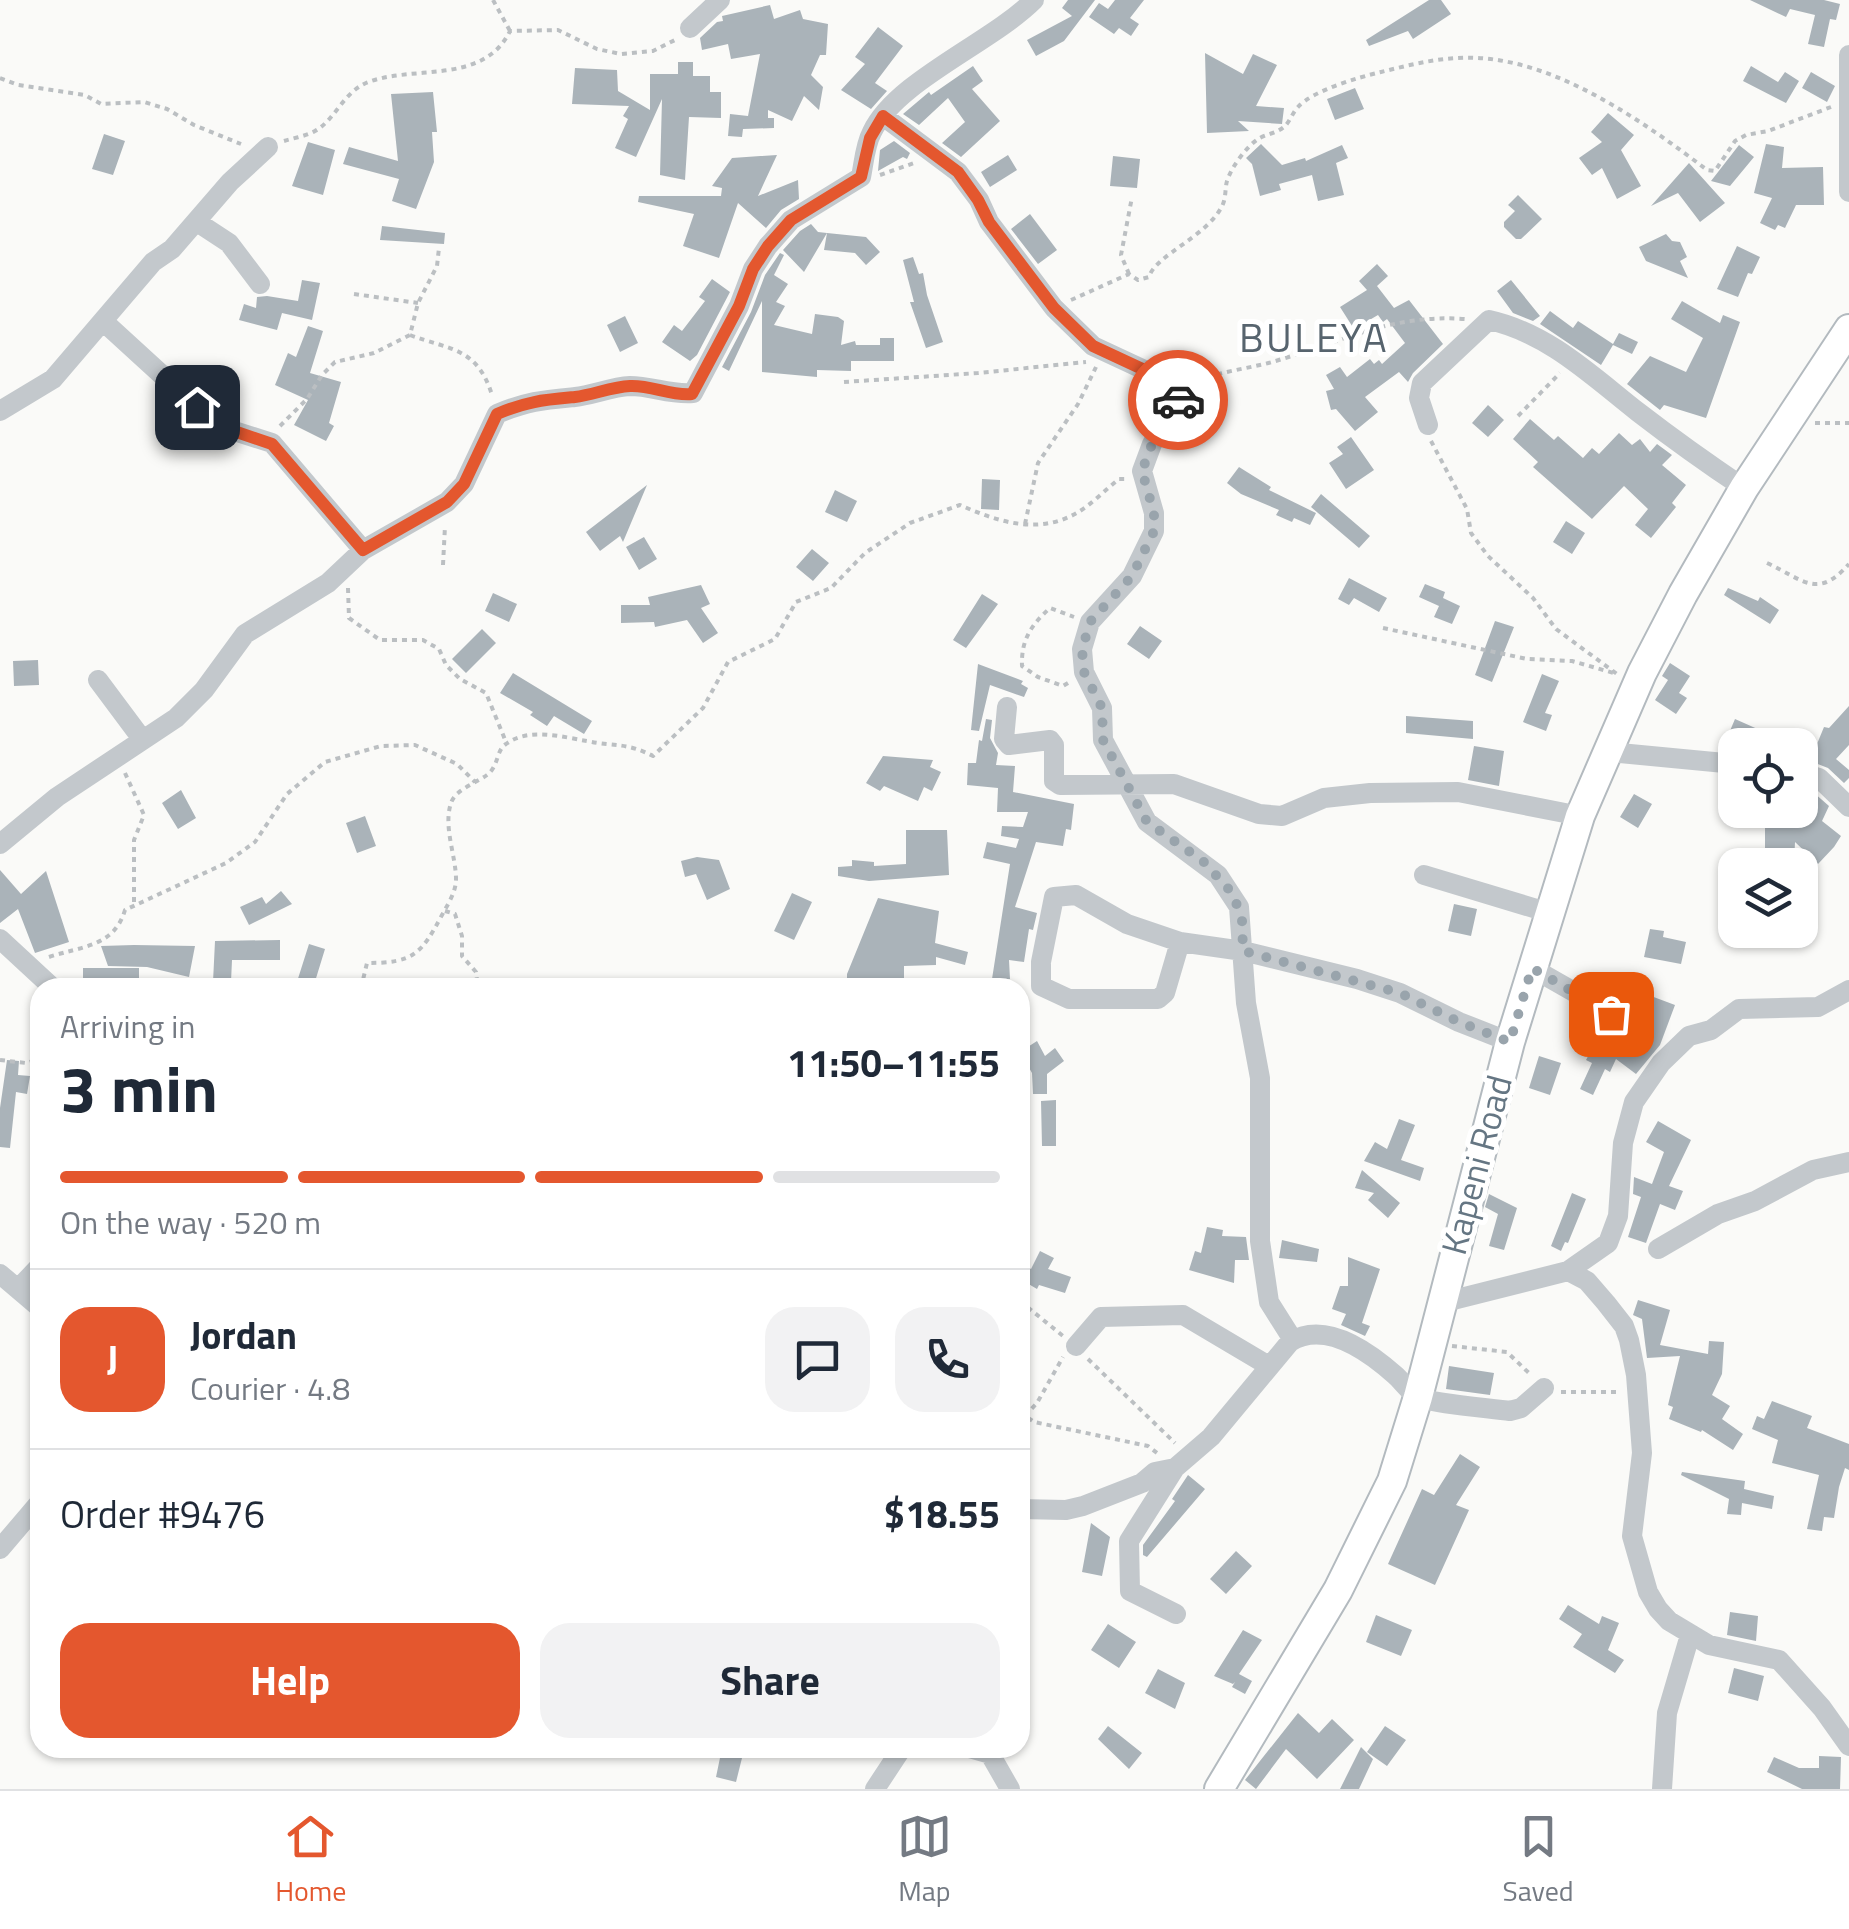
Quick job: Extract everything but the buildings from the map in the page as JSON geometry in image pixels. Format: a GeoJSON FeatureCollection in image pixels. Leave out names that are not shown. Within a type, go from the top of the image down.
{"type":"FeatureCollection","features":[{"type":"Feature","properties":{"kind":"main road","name":"Kapeni Road"},"geometry":{"type":"LineString","coordinates":[[1218,1789],[1299,1658],[1365,1540],[1392,1480],[1418,1397],[1510,1042],[1580,816],[1642,673],[1744,488],[1849,329]]}},
{"type":"Feature","properties":{"kind":"street"},"geometry":{"type":"LineString","coordinates":[[690,28],[720,0]]}},
{"type":"Feature","properties":{"kind":"street"},"geometry":{"type":"LineString","coordinates":[[0,844],[57,797],[190,706],[245,634],[328,583],[363,550],[447,502],[464,484],[497,414],[534,400],[626,386],[648,387],[674,395],[692,394],[768,246],[791,220],[861,177],[870,138],[883,116],[911,88],[1003,28],[1034,0]]}},
{"type":"Feature","properties":{"kind":"street"},"geometry":{"type":"LineString","coordinates":[[1849,56],[1849,192]]}},
{"type":"Feature","properties":{"kind":"street"},"geometry":{"type":"LineString","coordinates":[[883,116],[958,172],[989,222],[1054,308],[1103,354],[1181,387],[1177,404],[1152,444],[1142,479],[1154,513],[1154,531],[1132,576],[1090,622],[1082,650],[1084,672],[1102,708],[1103,740],[1150,826],[1186,848],[1226,883],[1242,920],[1246,1003],[1256,1048],[1262,1116],[1260,1242],[1269,1302],[1293,1340]]}},
{"type":"Feature","properties":{"kind":"street"},"geometry":{"type":"LineString","coordinates":[[0,410],[52,379],[153,262],[172,249],[230,182],[268,147]]}},
{"type":"Feature","properties":{"kind":"street"},"geometry":{"type":"LineString","coordinates":[[197,222],[228,243],[260,284]]}},
{"type":"Feature","properties":{"kind":"street"},"geometry":{"type":"LineString","coordinates":[[1428,425],[1419,398],[1422,383],[1489,320],[1521,330],[1574,360],[1678,444],[1744,488]]}},
{"type":"Feature","properties":{"kind":"street"},"geometry":{"type":"LineString","coordinates":[[104,322],[228,429],[272,444],[363,550]]}},
{"type":"Feature","properties":{"kind":"street"},"geometry":{"type":"LineString","coordinates":[[98,680],[142,740]]}},
{"type":"Feature","properties":{"kind":"street"},"geometry":{"type":"LineString","coordinates":[[1007,707],[1004,740],[1009,745],[1050,740],[1054,745],[1054,780],[1060,785],[1174,784],[1259,814],[1282,816],[1324,798],[1458,792],[1580,816]]}},
{"type":"Feature","properties":{"kind":"street"},"geometry":{"type":"LineString","coordinates":[[1609,752],[1718,762]]}},
{"type":"Feature","properties":{"kind":"street"},"geometry":{"type":"LineString","coordinates":[[1818,778],[1849,806]]}},
{"type":"Feature","properties":{"kind":"street"},"geometry":{"type":"LineString","coordinates":[[1424,875],[1550,913]]}},
{"type":"Feature","properties":{"kind":"street"},"geometry":{"type":"LineString","coordinates":[[1180,942],[1165,994],[1158,999],[1069,999],[1041,986],[1041,962],[1054,898],[1076,895],[1128,924],[1180,942],[1243,951],[1400,993],[1510,1042]]}},
{"type":"Feature","properties":{"kind":"street"},"geometry":{"type":"LineString","coordinates":[[0,938],[43,978]]}},
{"type":"Feature","properties":{"kind":"street"},"geometry":{"type":"LineString","coordinates":[[1532,968],[1611,1014]]}},
{"type":"Feature","properties":{"kind":"street"},"geometry":{"type":"LineString","coordinates":[[1441,1302],[1568,1271],[1608,1243],[1618,1216],[1624,1143],[1634,1102],[1661,1063],[1689,1036],[1711,1030],[1740,1009],[1818,1007],[1849,990]]}},
{"type":"Feature","properties":{"kind":"street"},"geometry":{"type":"LineString","coordinates":[[1658,1249],[1718,1214],[1755,1201],[1796,1178],[1849,1162]]}},
{"type":"Feature","properties":{"kind":"street"},"geometry":{"type":"LineString","coordinates":[[1568,1271],[1586,1281],[1624,1326],[1638,1392],[1642,1463],[1632,1536],[1648,1592],[1658,1609],[1708,1645],[1779,1660],[1822,1708],[1849,1746]]}},
{"type":"Feature","properties":{"kind":"street"},"geometry":{"type":"LineString","coordinates":[[0,1274],[30,1298]]}},
{"type":"Feature","properties":{"kind":"street"},"geometry":{"type":"LineString","coordinates":[[19,1288],[30,1276]]}},
{"type":"Feature","properties":{"kind":"street"},"geometry":{"type":"LineString","coordinates":[[1076,1346],[1101,1318],[1183,1315],[1269,1366]]}},
{"type":"Feature","properties":{"kind":"street"},"geometry":{"type":"LineString","coordinates":[[1176,1614],[1130,1592],[1129,1541],[1175,1468],[1232,1414],[1293,1340],[1314,1334],[1353,1345],[1388,1369],[1418,1397],[1510,1411],[1521,1408],[1544,1388]]}},
{"type":"Feature","properties":{"kind":"street"},"geometry":{"type":"LineString","coordinates":[[1030,1509],[1083,1506],[1142,1483],[1154,1472],[1175,1468]]}},
{"type":"Feature","properties":{"kind":"street"},"geometry":{"type":"LineString","coordinates":[[0,1549],[30,1514]]}},
{"type":"Feature","properties":{"kind":"street"},"geometry":{"type":"LineString","coordinates":[[1662,1789],[1667,1713],[1690,1635]]}},
{"type":"Feature","properties":{"kind":"street"},"geometry":{"type":"LineString","coordinates":[[875,1789],[895,1758]]}},
{"type":"Feature","properties":{"kind":"street"},"geometry":{"type":"LineString","coordinates":[[992,1758],[1010,1789]]}},
{"type":"Feature","properties":{"kind":"path"},"geometry":{"type":"LineString","coordinates":[[493,0],[510,31]]}},
{"type":"Feature","properties":{"kind":"path"},"geometry":{"type":"LineString","coordinates":[[510,31],[558,30],[597,49],[621,54],[653,52],[690,28]]}},
{"type":"Feature","properties":{"kind":"path"},"geometry":{"type":"LineString","coordinates":[[0,78],[18,86],[85,95],[101,104],[144,102],[243,145],[268,147],[316,131],[350,92],[368,82],[445,72],[466,65],[496,49],[510,31]]}},
{"type":"Feature","properties":{"kind":"path"},"geometry":{"type":"LineString","coordinates":[[1054,308],[1128,274],[1144,280],[1158,261],[1195,236],[1223,204],[1227,178],[1256,140],[1284,128],[1298,106],[1311,97],[1371,74],[1440,58],[1480,58],[1521,66],[1562,79],[1606,102],[1706,170],[1715,171],[1735,141],[1746,135],[1768,131],[1847,101]]}},
{"type":"Feature","properties":{"kind":"path"},"geometry":{"type":"LineString","coordinates":[[861,177],[886,174],[939,156]]}},
{"type":"Feature","properties":{"kind":"path"},"geometry":{"type":"LineString","coordinates":[[1128,274],[1121,255],[1132,197]]}},
{"type":"Feature","properties":{"kind":"path"},"geometry":{"type":"LineString","coordinates":[[410,335],[418,303],[437,266],[439,248]]}},
{"type":"Feature","properties":{"kind":"path"},"geometry":{"type":"LineString","coordinates":[[354,294],[418,303]]}},
{"type":"Feature","properties":{"kind":"path"},"geometry":{"type":"LineString","coordinates":[[1213,375],[1278,360],[1372,328],[1419,317],[1489,320]]}},
{"type":"Feature","properties":{"kind":"path"},"geometry":{"type":"LineString","coordinates":[[272,444],[284,420],[297,410],[334,362],[374,352],[410,335],[451,346],[475,360],[486,378],[497,414]]}},
{"type":"Feature","properties":{"kind":"path"},"geometry":{"type":"LineString","coordinates":[[844,382],[1071,364],[1103,354]]}},
{"type":"Feature","properties":{"kind":"path"},"geometry":{"type":"LineString","coordinates":[[1025,524],[1038,464],[1078,404],[1103,354]]}},
{"type":"Feature","properties":{"kind":"path"},"geometry":{"type":"LineString","coordinates":[[1518,416],[1574,360]]}},
{"type":"Feature","properties":{"kind":"path"},"geometry":{"type":"LineString","coordinates":[[1785,424],[1849,423]]}},
{"type":"Feature","properties":{"kind":"path"},"geometry":{"type":"LineString","coordinates":[[1383,628],[1527,659],[1572,661],[1617,674],[1556,629],[1533,598],[1488,556],[1471,533],[1467,509],[1430,439],[1428,425]]}},
{"type":"Feature","properties":{"kind":"path"},"geometry":{"type":"LineString","coordinates":[[363,978],[366,963],[400,962],[414,956],[434,934],[456,881],[451,852],[451,802],[458,792],[493,771],[506,743],[532,736],[569,735],[632,746],[653,756],[703,708],[728,662],[774,639],[796,602],[831,588],[866,554],[910,523],[960,504],[1000,523],[1025,524],[1074,515],[1119,479],[1142,479]]}},
{"type":"Feature","properties":{"kind":"path"},"geometry":{"type":"LineString","coordinates":[[443,566],[447,502]]}},
{"type":"Feature","properties":{"kind":"path"},"geometry":{"type":"LineString","coordinates":[[1767,563],[1815,586],[1836,578],[1849,564]]}},
{"type":"Feature","properties":{"kind":"path"},"geometry":{"type":"LineString","coordinates":[[343,569],[349,592],[349,618],[380,640],[423,640],[439,648],[446,665],[460,679],[486,693],[506,743]]}},
{"type":"Feature","properties":{"kind":"path"},"geometry":{"type":"LineString","coordinates":[[1084,672],[1063,686],[1038,678],[1022,666],[1022,652],[1031,625],[1050,608],[1090,622]]}},
{"type":"Feature","properties":{"kind":"path"},"geometry":{"type":"LineString","coordinates":[[30,964],[111,938],[125,910],[226,863],[256,842],[287,794],[325,762],[381,746],[415,745],[456,764],[476,783]]}},
{"type":"Feature","properties":{"kind":"path"},"geometry":{"type":"LineString","coordinates":[[116,756],[144,814],[134,840],[134,906]]}},
{"type":"Feature","properties":{"kind":"path"},"geometry":{"type":"LineString","coordinates":[[445,910],[456,914],[462,956],[477,978]]}},
{"type":"Feature","properties":{"kind":"path"},"geometry":{"type":"LineString","coordinates":[[0,1060],[30,1063]]}},
{"type":"Feature","properties":{"kind":"path"},"geometry":{"type":"LineString","coordinates":[[1030,1309],[1071,1342],[1030,1409]]}},
{"type":"Feature","properties":{"kind":"path"},"geometry":{"type":"LineString","coordinates":[[1432,1344],[1507,1352],[1544,1388],[1560,1392],[1638,1392]]}},
{"type":"Feature","properties":{"kind":"path"},"geometry":{"type":"LineString","coordinates":[[1076,1346],[1122,1394],[1174,1442],[1193,1454]]}},
{"type":"Feature","properties":{"kind":"path"},"geometry":{"type":"LineString","coordinates":[[1030,1419],[1148,1446],[1175,1468]]}},
{"type":"Feature","properties":{"kind":"way so far"},"geometry":{"type":"LineString","coordinates":[[1178,400],[1152,444],[1142,471],[1154,513],[1154,531],[1132,576],[1090,622],[1082,650],[1084,672],[1102,708],[1103,740],[1147,822],[1203,861],[1226,883],[1239,907],[1243,951],[1400,993],[1510,1042],[1532,968],[1611,1014]]}},
{"type":"Feature","properties":{"kind":"district","name":"BULEYA"},"geometry":{"type":"Point","coordinates":[1314,338]}},
{"type":"Feature","properties":{"kind":"route"},"geometry":{"type":"LineString","coordinates":[[197,407],[228,429],[272,444],[363,550],[447,502],[464,484],[497,414],[534,400],[626,386],[648,387],[674,395],[692,394],[768,246],[791,220],[861,177],[873,129],[883,116],[958,172],[989,222],[1054,308],[1093,346],[1103,354],[1181,387],[1178,400]]}}]}
